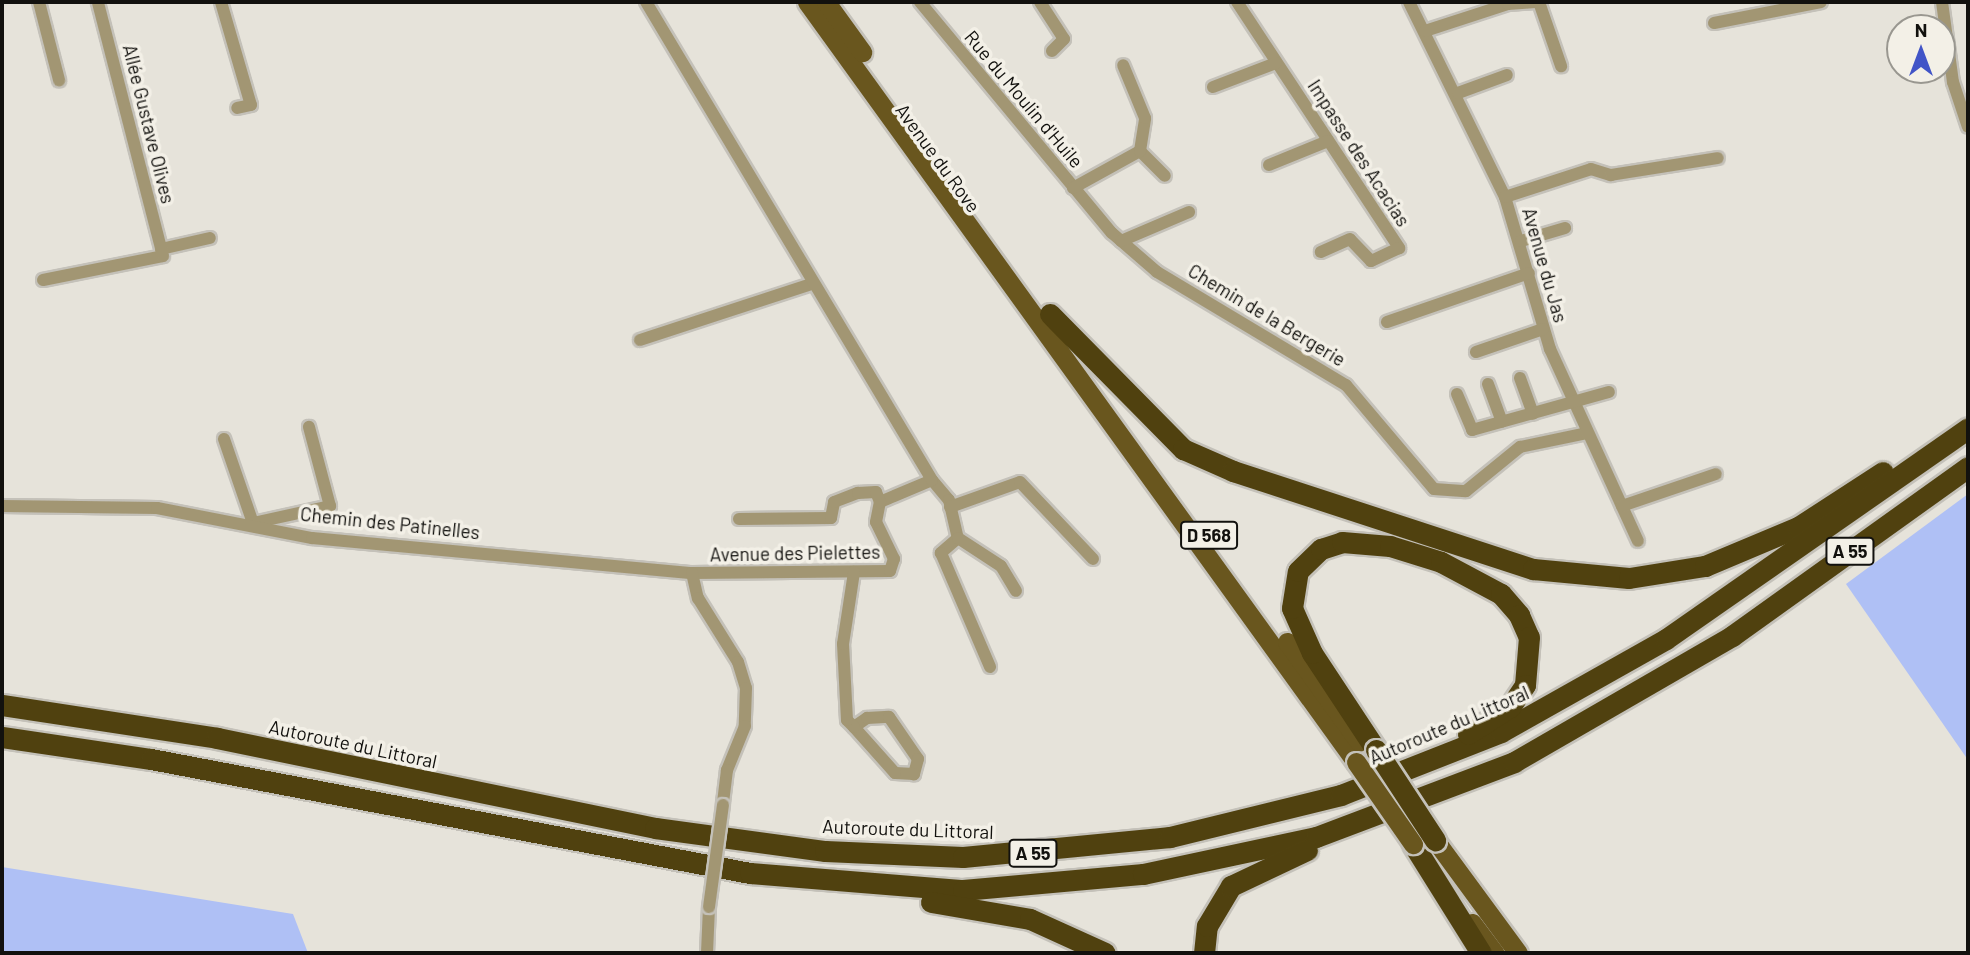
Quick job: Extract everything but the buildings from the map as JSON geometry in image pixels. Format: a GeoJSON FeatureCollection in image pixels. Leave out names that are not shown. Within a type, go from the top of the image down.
{"type":"FeatureCollection","features":[{"type":"Feature","properties":{"kind":"highway"},"geometry":{"type":"LineString","coordinates":[[1050,314],[1183,449],[1475,553],[1569,575],[1629,578],[1705,566],[1757,548],[1968,420]]}},
{"type":"Feature","properties":{"kind":"highway","name":"Autoroute du Littoral"},"geometry":{"type":"LineString","coordinates":[[2,705],[217,738],[655,828],[825,851],[963,857],[1100,846],[1251,820],[1328,798],[1501,732],[1666,639],[1968,428]]}},
{"type":"Feature","properties":{"kind":"highway","name":"A 55"},"geometry":{"type":"LineString","coordinates":[[2,737],[261,778],[486,827],[648,858],[886,886],[963,890],[1143,874],[1316,837],[1422,802],[1563,737],[1732,636],[1968,467]]}},
{"type":"Feature","properties":{"kind":"highway"},"geometry":{"type":"LineString","coordinates":[[1100,846],[1354,783],[1449,744],[1510,707],[1532,662],[1530,637],[1501,594],[1441,562],[1390,546],[1342,542],[1321,549],[1297,570],[1292,608],[1312,653],[1367,756],[1439,844]]}},
{"type":"Feature","properties":{"kind":"highway"},"geometry":{"type":"LineString","coordinates":[[1204,953],[1207,926],[1231,886],[1514,770],[1639,699],[1732,636]]}},
{"type":"Feature","properties":{"kind":"highway"},"geometry":{"type":"LineString","coordinates":[[486,827],[747,883],[992,910],[1030,919],[1105,953]]}},
{"type":"Feature","properties":{"kind":"highway"},"geometry":{"type":"LineString","coordinates":[[1413,844],[1481,953]]}},
{"type":"Feature","properties":{"kind":"main road","name":"D 568"},"geometry":{"type":"LineString","coordinates":[[807,2],[1367,756]]}},
{"type":"Feature","properties":{"kind":"main road","name":"Avenue du Rove"},"geometry":{"type":"LineString","coordinates":[[826,2],[1050,314]]}},
{"type":"Feature","properties":{"kind":"main road","name":"D 568"},"geometry":{"type":"LineString","coordinates":[[1050,314],[1367,756],[1413,844],[1495,953]]}},
{"type":"Feature","properties":{"kind":"main road"},"geometry":{"type":"LineString","coordinates":[[1439,844],[1518,953]]}},
{"type":"Feature","properties":{"kind":"street"},"geometry":{"type":"LineString","coordinates":[[39,2],[59,80]]}},
{"type":"Feature","properties":{"kind":"street","name":"Allée Gustave Olives"},"geometry":{"type":"LineString","coordinates":[[98,2],[162,253]]}},
{"type":"Feature","properties":{"kind":"street"},"geometry":{"type":"LineString","coordinates":[[221,2],[251,105],[237,108]]}},
{"type":"Feature","properties":{"kind":"street"},"geometry":{"type":"LineString","coordinates":[[646,2],[811,284],[950,507],[958,538],[1001,566],[1016,591]]}},
{"type":"Feature","properties":{"kind":"street","name":"Rue du Moulin d'Huile"},"geometry":{"type":"LineString","coordinates":[[920,2],[1073,188],[1121,241]]}},
{"type":"Feature","properties":{"kind":"street"},"geometry":{"type":"LineString","coordinates":[[1040,2],[1064,39],[1052,51]]}},
{"type":"Feature","properties":{"kind":"street","name":"Impasse des Acacias"},"geometry":{"type":"LineString","coordinates":[[1237,2],[1399,248],[1371,261],[1350,239],[1321,252]]}},
{"type":"Feature","properties":{"kind":"street","name":"Avenue du Jas"},"geometry":{"type":"LineString","coordinates":[[1409,2],[1458,93],[1505,197],[1521,241],[1543,329],[1573,405],[1638,541]]}},
{"type":"Feature","properties":{"kind":"street"},"geometry":{"type":"LineString","coordinates":[[1425,31],[1508,4],[1539,2],[1561,66]]}},
{"type":"Feature","properties":{"kind":"street"},"geometry":{"type":"LineString","coordinates":[[1714,23],[1821,2]]}},
{"type":"Feature","properties":{"kind":"street"},"geometry":{"type":"LineString","coordinates":[[1942,2],[1968,127]]}},
{"type":"Feature","properties":{"kind":"street"},"geometry":{"type":"LineString","coordinates":[[1213,87],[1276,62]]}},
{"type":"Feature","properties":{"kind":"street"},"geometry":{"type":"LineString","coordinates":[[1123,65],[1145,118],[1140,151]]}},
{"type":"Feature","properties":{"kind":"street"},"geometry":{"type":"LineString","coordinates":[[1458,93],[1507,75]]}},
{"type":"Feature","properties":{"kind":"street"},"geometry":{"type":"LineString","coordinates":[[1269,165],[1328,141]]}},
{"type":"Feature","properties":{"kind":"street"},"geometry":{"type":"LineString","coordinates":[[1073,188],[1140,151]]}},
{"type":"Feature","properties":{"kind":"street"},"geometry":{"type":"LineString","coordinates":[[1140,151],[1165,176]]}},
{"type":"Feature","properties":{"kind":"street"},"geometry":{"type":"LineString","coordinates":[[1505,197],[1591,169],[1611,174],[1718,158]]}},
{"type":"Feature","properties":{"kind":"street"},"geometry":{"type":"LineString","coordinates":[[1121,241],[1189,212]]}},
{"type":"Feature","properties":{"kind":"street"},"geometry":{"type":"LineString","coordinates":[[1521,241],[1565,228]]}},
{"type":"Feature","properties":{"kind":"street"},"geometry":{"type":"LineString","coordinates":[[43,280],[162,253],[210,238]]}},
{"type":"Feature","properties":{"kind":"street","name":"Chemin de la Bergerie"},"geometry":{"type":"LineString","coordinates":[[1121,241],[1157,272],[1346,384],[1434,489],[1466,491],[1520,447],[1587,433]]}},
{"type":"Feature","properties":{"kind":"street"},"geometry":{"type":"LineString","coordinates":[[1387,322],[1529,273]]}},
{"type":"Feature","properties":{"kind":"street"},"geometry":{"type":"LineString","coordinates":[[640,340],[811,284]]}},
{"type":"Feature","properties":{"kind":"street"},"geometry":{"type":"LineString","coordinates":[[1476,352],[1543,329]]}},
{"type":"Feature","properties":{"kind":"street"},"geometry":{"type":"LineString","coordinates":[[1520,378],[1533,414]]}},
{"type":"Feature","properties":{"kind":"street"},"geometry":{"type":"LineString","coordinates":[[1488,384],[1502,422]]}},
{"type":"Feature","properties":{"kind":"street"},"geometry":{"type":"LineString","coordinates":[[1457,394],[1472,430],[1573,405],[1609,392]]}},
{"type":"Feature","properties":{"kind":"street"},"geometry":{"type":"LineString","coordinates":[[224,439],[253,523],[330,506],[309,427]]}},
{"type":"Feature","properties":{"kind":"street"},"geometry":{"type":"LineString","coordinates":[[1622,506],[1716,474]]}},
{"type":"Feature","properties":{"kind":"street"},"geometry":{"type":"LineString","coordinates":[[739,519],[831,518],[834,502],[858,493],[876,492],[880,502],[932,480]]}},
{"type":"Feature","properties":{"kind":"street"},"geometry":{"type":"LineString","coordinates":[[950,507],[1020,482],[1093,559]]}},
{"type":"Feature","properties":{"kind":"street","name":"Avenue des Pielettes"},"geometry":{"type":"LineString","coordinates":[[707,953],[709,907],[727,770],[745,726],[746,688],[738,662],[698,598],[692,573],[890,571],[894,559],[876,522],[880,502]]}},
{"type":"Feature","properties":{"kind":"street","name":"Chemin des Patinelles"},"geometry":{"type":"LineString","coordinates":[[2,506],[157,509],[253,523],[312,538],[692,573]]}},
{"type":"Feature","properties":{"kind":"street"},"geometry":{"type":"LineString","coordinates":[[958,538],[941,553],[990,667]]}},
{"type":"Feature","properties":{"kind":"street"},"geometry":{"type":"LineString","coordinates":[[854,572],[843,644],[848,720],[854,727],[895,773],[914,774],[918,759],[889,717],[867,718],[854,727]]}},
{"type":"Feature","properties":{"kind":"shaded area"},"geometry":{"type":"Polygon","coordinates":[[[1968,494],[1968,760],[1846,584],[1968,494]]]}},
{"type":"Feature","properties":{"kind":"shaded area"},"geometry":{"type":"Polygon","coordinates":[[[2,867],[293,914],[308,953],[2,953],[2,867]]]}}]}
